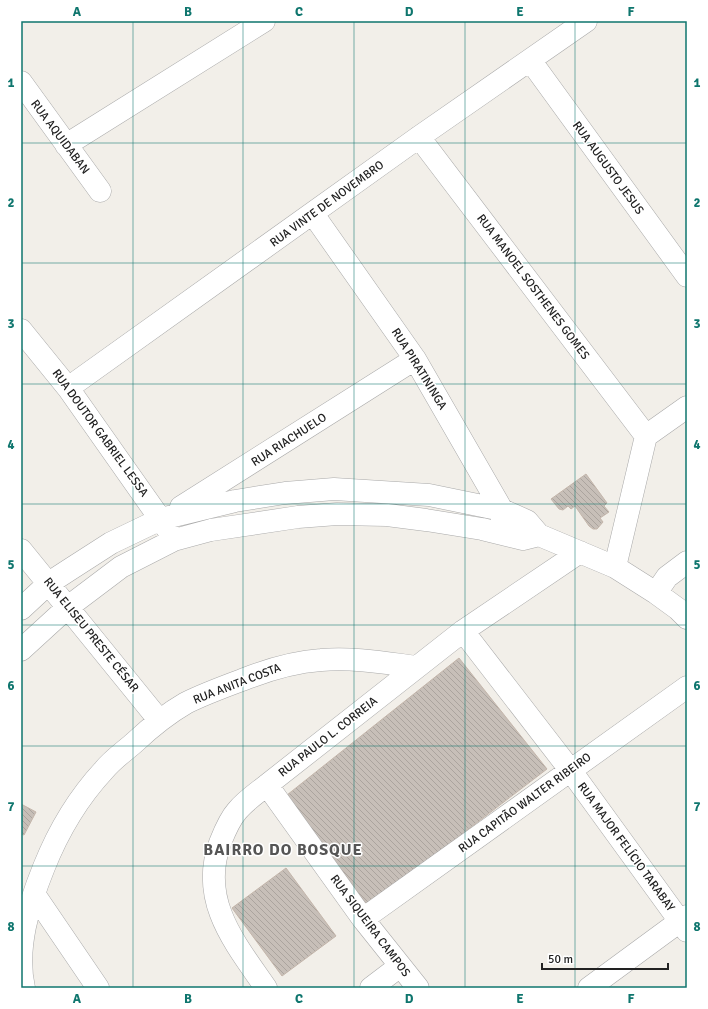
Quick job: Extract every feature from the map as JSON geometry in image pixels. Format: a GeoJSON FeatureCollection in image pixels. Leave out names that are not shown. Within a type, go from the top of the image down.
{"type":"FeatureCollection","features":[{"type":"Feature","properties":{"kind":"street"},"geometry":{"type":"LineString","coordinates":[[66,145],[264,21]]}},
{"type":"Feature","properties":{"kind":"street","name":"RUA VINTE DE NOVEMBRO"},"geometry":{"type":"LineString","coordinates":[[68,388],[420,137],[586,21]]}},
{"type":"Feature","properties":{"kind":"street","name":"RUA AUGUSTO JESUS"},"geometry":{"type":"LineString","coordinates":[[530,60],[687,276]]}},
{"type":"Feature","properties":{"kind":"street","name":"RUA AQUIDABAN"},"geometry":{"type":"LineString","coordinates":[[24,95],[66,145],[100,191]]}},
{"type":"Feature","properties":{"kind":"street","name":"RUA MANOEL SOSTHENES GOMES"},"geometry":{"type":"LineString","coordinates":[[420,137],[646,436]]}},
{"type":"Feature","properties":{"kind":"street","name":"RUA PIRATININGA"},"geometry":{"type":"LineString","coordinates":[[313,214],[415,359],[502,510],[502,534]]}},
{"type":"Feature","properties":{"kind":"street","name":"RUA DOUTOR GABRIEL LESSA"},"geometry":{"type":"LineString","coordinates":[[21,330],[68,388],[162,519],[174,540]]}},
{"type":"Feature","properties":{"kind":"street","name":"RUA RIACHUELO"},"geometry":{"type":"LineString","coordinates":[[162,519],[212,489],[415,359]]}},
{"type":"Feature","properties":{"kind":"street"},"geometry":{"type":"LineString","coordinates":[[615,567],[646,436],[687,408]]}},
{"type":"Feature","properties":{"kind":"street"},"geometry":{"type":"LineString","coordinates":[[21,609],[49,583],[111,544],[162,519],[235,501],[285,493],[334,489],[429,495],[502,510],[527,521],[539,535],[615,567],[656,593],[678,609],[687,618]]}},
{"type":"Feature","properties":{"kind":"street"},"geometry":{"type":"LineString","coordinates":[[21,650],[68,607],[121,567],[174,540],[211,530],[261,522],[337,514],[387,515],[426,520],[523,539],[539,535]]}},
{"type":"Feature","properties":{"kind":"street","name":"RUA ELISEU PRESTE CÉSAR"},"geometry":{"type":"LineString","coordinates":[[21,550],[159,720]]}},
{"type":"Feature","properties":{"kind":"street","name":"RUA PAULO L. CORREIA"},"geometry":{"type":"LineString","coordinates":[[266,988],[236,945],[223,922],[215,898],[213,878],[215,856],[223,833],[237,811],[267,785],[463,631],[580,552]]}},
{"type":"Feature","properties":{"kind":"street"},"geometry":{"type":"LineString","coordinates":[[656,593],[667,577],[687,562]]}},
{"type":"Feature","properties":{"kind":"street","name":"RUA MAJOR FELÍCIO TARABAY"},"geometry":{"type":"LineString","coordinates":[[463,631],[571,771],[685,923]]}},
{"type":"Feature","properties":{"kind":"street","name":"RUA ANITA COSTA"},"geometry":{"type":"LineString","coordinates":[[24,988],[21,976],[21,954],[34,894],[56,838],[78,803],[104,770],[159,720],[186,704],[217,689],[276,667],[321,660],[380,662],[417,667]]}},
{"type":"Feature","properties":{"kind":"street"},"geometry":{"type":"LineString","coordinates":[[380,662],[388,674],[391,687]]}},
{"type":"Feature","properties":{"kind":"street","name":"RUA CAPITÃO WALTER RIBEIRO"},"geometry":{"type":"LineString","coordinates":[[363,919],[571,771],[687,686]]}},
{"type":"Feature","properties":{"kind":"street","name":"RUA SIQUEIRA CAMPOS"},"geometry":{"type":"LineString","coordinates":[[267,785],[363,919],[418,988]]}},
{"type":"Feature","properties":{"kind":"street"},"geometry":{"type":"LineString","coordinates":[[34,894],[98,988]]}},
{"type":"Feature","properties":{"kind":"street"},"geometry":{"type":"LineString","coordinates":[[589,988],[685,923]]}},
{"type":"Feature","properties":{"kind":"street"},"geometry":{"type":"LineString","coordinates":[[371,988],[400,966]]}},
{"type":"Feature","properties":{"kind":"building"},"geometry":{"type":"Polygon","coordinates":[[[586,474],[607,503],[604,506],[609,512],[600,518],[603,522],[597,529],[593,529],[589,526],[575,506],[571,509],[568,506],[563,510],[559,509],[551,499],[586,474]]]}},
{"type":"Feature","properties":{"kind":"building"},"geometry":{"type":"Polygon","coordinates":[[[459,658],[547,769],[368,906],[287,795],[459,658]]]}},
{"type":"Feature","properties":{"kind":"building"},"geometry":{"type":"Polygon","coordinates":[[[21,804],[36,812],[24,835],[21,834],[21,804]]]}},
{"type":"Feature","properties":{"kind":"building"},"geometry":{"type":"Polygon","coordinates":[[[286,868],[336,936],[282,976],[232,908],[286,868]]]}},
{"type":"Feature","properties":{"kind":"district","name":"BAIRRO DO BOSQUE"},"geometry":{"type":"Point","coordinates":[283,850]}}]}
